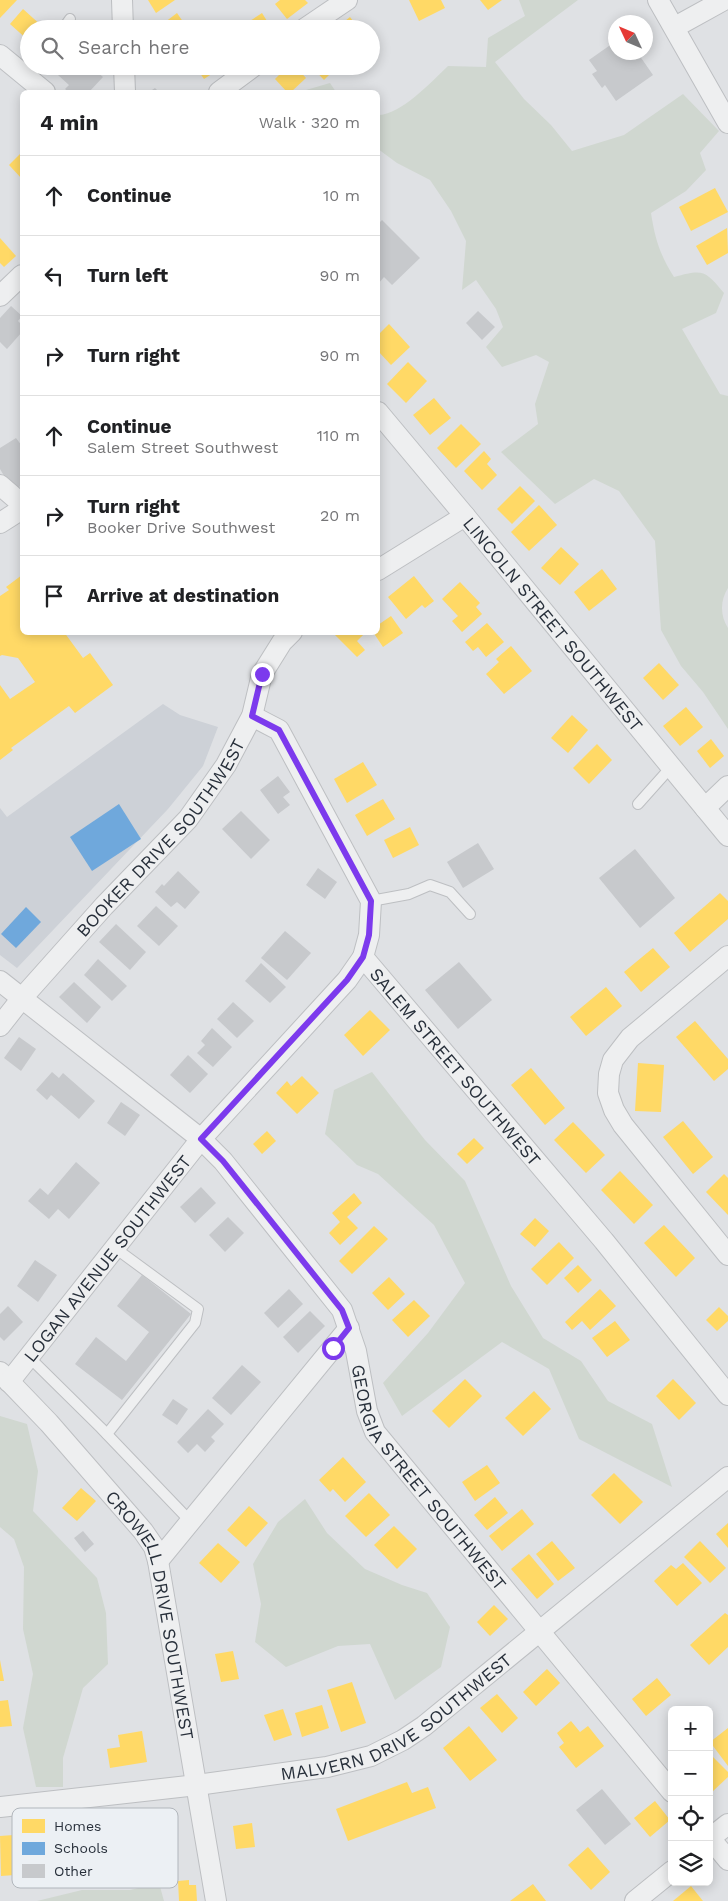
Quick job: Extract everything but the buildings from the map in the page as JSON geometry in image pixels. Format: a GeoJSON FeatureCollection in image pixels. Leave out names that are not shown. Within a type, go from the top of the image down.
{"type":"FeatureCollection","features":[{"type":"Feature","properties":{"kind":"street"},"geometry":{"type":"LineString","coordinates":[[122,0],[123,20]]}},
{"type":"Feature","properties":{"kind":"street"},"geometry":{"type":"LineString","coordinates":[[317,20],[347,0]]}},
{"type":"Feature","properties":{"kind":"street"},"geometry":{"type":"LineString","coordinates":[[658,0],[675,27],[728,124]]}},
{"type":"Feature","properties":{"kind":"street"},"geometry":{"type":"LineString","coordinates":[[675,27],[724,0]]}},
{"type":"Feature","properties":{"kind":"street"},"geometry":{"type":"LineString","coordinates":[[0,55],[20,66]]}},
{"type":"Feature","properties":{"kind":"street"},"geometry":{"type":"LineString","coordinates":[[33,75],[44,90]]}},
{"type":"Feature","properties":{"kind":"street"},"geometry":{"type":"LineString","coordinates":[[124,75],[125,90]]}},
{"type":"Feature","properties":{"kind":"street"},"geometry":{"type":"LineString","coordinates":[[222,90],[242,75]]}},
{"type":"Feature","properties":{"kind":"street"},"geometry":{"type":"LineString","coordinates":[[0,296],[20,277]]}},
{"type":"Feature","properties":{"kind":"street","name":"LINCOLN STREET SOUTHWEST"},"geometry":{"type":"LineString","coordinates":[[380,414],[728,836]]}},
{"type":"Feature","properties":{"kind":"street"},"geometry":{"type":"LineString","coordinates":[[0,485],[20,502]]}},
{"type":"Feature","properties":{"kind":"street"},"geometry":{"type":"LineString","coordinates":[[0,523],[20,510]]}},
{"type":"Feature","properties":{"kind":"street"},"geometry":{"type":"LineString","coordinates":[[380,569],[465,516]]}},
{"type":"Feature","properties":{"kind":"street","name":"BOOKER DRIVE SOUTHWEST"},"geometry":{"type":"LineString","coordinates":[[0,1026],[22,998],[104,906],[188,819],[226,765],[252,716],[262,674],[282,642],[289,635]]}},
{"type":"Feature","properties":{"kind":"street"},"geometry":{"type":"LineString","coordinates":[[252,716],[279,730],[371,901]]}},
{"type":"Feature","properties":{"kind":"street"},"geometry":{"type":"LineString","coordinates":[[705,808],[728,786]]}},
{"type":"Feature","properties":{"kind":"street","name":"SALEM STREET SOUTHWEST"},"geometry":{"type":"LineString","coordinates":[[371,901],[369,935],[363,957],[604,1241],[728,1395]]}},
{"type":"Feature","properties":{"kind":"street"},"geometry":{"type":"LineString","coordinates":[[728,956],[630,1038],[614,1060],[609,1074],[608,1093],[614,1110],[623,1125],[728,1255]]}},
{"type":"Feature","properties":{"kind":"street","name":"LOGAN AVENUE SOUTHWEST"},"geometry":{"type":"LineString","coordinates":[[5,1377],[28,1358],[201,1139],[347,980],[363,957]]}},
{"type":"Feature","properties":{"kind":"street","name":"GEORGIA STREET SOUTHWEST"},"geometry":{"type":"LineString","coordinates":[[0,981],[201,1139],[223,1161],[342,1310],[356,1351],[367,1411],[375,1432],[668,1787]]}},
{"type":"Feature","properties":{"kind":"street"},"geometry":{"type":"LineString","coordinates":[[158,1561],[349,1328]]}},
{"type":"Feature","properties":{"kind":"street","name":"CROWELL DRIVE SOUTHWEST"},"geometry":{"type":"LineString","coordinates":[[5,1377],[49,1423],[143,1531],[154,1547],[158,1561],[216,1901]]}},
{"type":"Feature","properties":{"kind":"street","name":"MALVERN DRIVE SOUTHWEST"},"geometry":{"type":"LineString","coordinates":[[0,1807],[197,1785],[327,1767],[371,1756],[404,1740],[424,1726],[728,1477]]}},
{"type":"Feature","properties":{"kind":"street"},"geometry":{"type":"LineString","coordinates":[[713,1836],[728,1824]]}},
{"type":"Feature","properties":{"kind":"street"},"geometry":{"type":"LineString","coordinates":[[712,1841],[728,1860]]}},
{"type":"Feature","properties":{"kind":"street"},"geometry":{"type":"LineString","coordinates":[[636,1901],[668,1874]]}},
{"type":"Feature","properties":{"kind":"lane"},"geometry":{"type":"LineString","coordinates":[[638,804],[671,767]]}},
{"type":"Feature","properties":{"kind":"lane"},"geometry":{"type":"LineString","coordinates":[[371,901],[409,894],[430,885],[450,892],[470,914]]}},
{"type":"Feature","properties":{"kind":"lane"},"geometry":{"type":"LineString","coordinates":[[107,1434],[195,1323],[198,1309],[115,1248]]}},
{"type":"Feature","properties":{"kind":"lane"},"geometry":{"type":"LineString","coordinates":[[28,1358],[107,1434],[191,1522]]}},
{"type":"Feature","properties":{"kind":"shaded area"},"geometry":{"type":"Polygon","coordinates":[[[519,0],[578,0],[495,62],[524,99],[551,125],[572,151],[624,135],[683,94],[719,131],[700,153],[706,170],[686,191],[651,213],[659,246],[674,277],[698,272],[703,273],[724,293],[716,313],[682,329],[720,394],[728,396],[728,588],[722,603],[722,613],[728,628],[728,729],[703,692],[681,666],[661,630],[655,541],[619,491],[594,479],[555,504],[501,452],[538,424],[535,404],[549,362],[536,355],[502,367],[486,347],[503,327],[496,309],[476,280],[462,290],[466,241],[451,211],[430,180],[397,163],[380,150],[380,115],[387,114],[406,104],[448,66],[486,67],[488,38],[525,16],[519,0]]]}},
{"type":"Feature","properties":{"kind":"shaded area"},"geometry":{"type":"Polygon","coordinates":[[[330,83],[335,90],[306,90],[330,83]]]}},
{"type":"Feature","properties":{"kind":"shaded area"},"geometry":{"type":"Polygon","coordinates":[[[163,704],[180,715],[218,727],[203,766],[168,809],[17,968],[0,955],[0,808],[7,817],[163,704]]]}},
{"type":"Feature","properties":{"kind":"shaded area"},"geometry":{"type":"Polygon","coordinates":[[[372,1072],[425,1140],[465,1181],[511,1286],[543,1338],[581,1361],[608,1401],[652,1424],[672,1487],[579,1439],[549,1369],[502,1342],[402,1416],[383,1383],[428,1333],[465,1283],[434,1225],[378,1174],[357,1165],[325,1134],[334,1090],[372,1072]]]}},
{"type":"Feature","properties":{"kind":"shaded area"},"geometry":{"type":"Polygon","coordinates":[[[0,1416],[27,1424],[38,1471],[33,1511],[97,1578],[106,1613],[108,1664],[83,1688],[63,1758],[63,1787],[36,1787],[23,1728],[33,1674],[23,1629],[24,1567],[14,1539],[0,1527],[0,1416]]]}},
{"type":"Feature","properties":{"kind":"shaded area"},"geometry":{"type":"Polygon","coordinates":[[[305,1499],[327,1533],[365,1569],[402,1585],[427,1593],[450,1627],[441,1667],[395,1700],[370,1644],[338,1646],[286,1667],[255,1642],[261,1604],[253,1564],[278,1522],[305,1499]]]}},
{"type":"Feature","properties":{"kind":"shaded area"},"geometry":{"type":"Polygon","coordinates":[[[160,1888],[164,1901],[37,1901],[82,1890],[160,1888]]]}},
{"type":"Feature","properties":{"kind":"route"},"geometry":{"type":"LineString","coordinates":[[262,674],[252,716],[279,730],[371,901],[369,935],[363,957],[347,980],[201,1139],[223,1161],[342,1310],[349,1328],[333,1348]]}}]}
